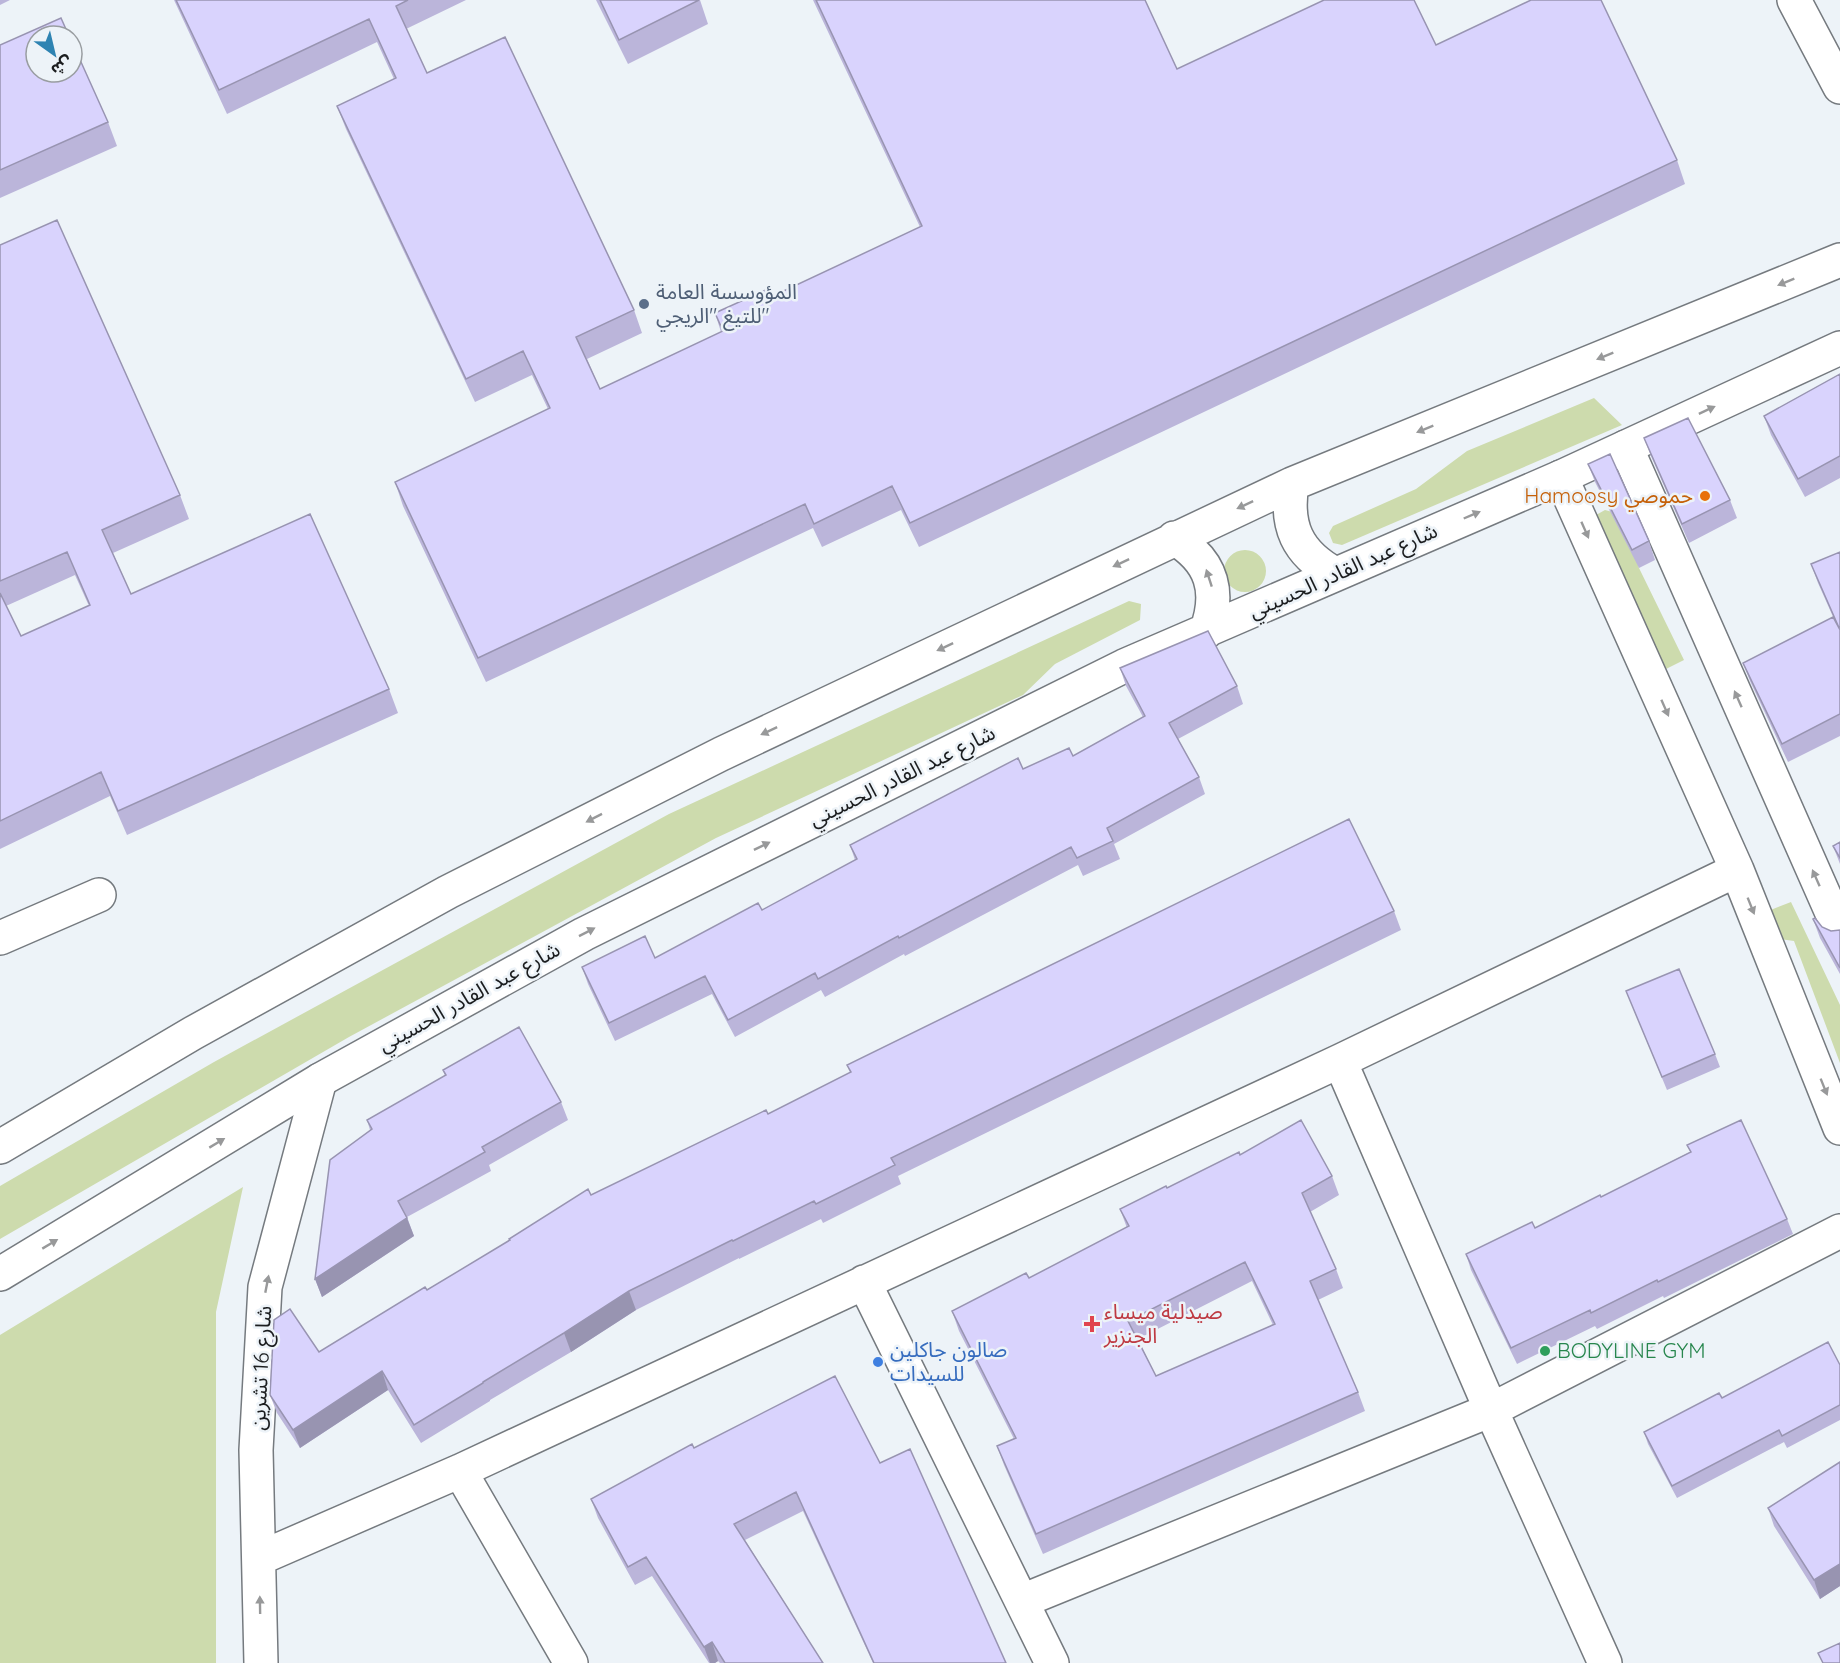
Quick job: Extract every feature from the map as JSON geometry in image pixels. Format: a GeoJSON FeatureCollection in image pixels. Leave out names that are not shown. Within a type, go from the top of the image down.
{"type":"FeatureCollection","features":[{"type":"Feature","properties":{"kind":"street"},"geometry":{"type":"LineString","coordinates":[[1794,0],[1840,87]]}},
{"type":"Feature","properties":{"kind":"street"},"geometry":{"type":"LineString","coordinates":[[0,1147],[193,1033],[448,892],[721,754],[1292,484],[1840,260]]}},
{"type":"Feature","properties":{"kind":"street","name":"شارع عبد القادر الحسيني"},"geometry":{"type":"LineString","coordinates":[[0,1274],[320,1080],[584,934],[1124,666],[1561,477],[1840,348]]}},
{"type":"Feature","properties":{"kind":"street"},"geometry":{"type":"LineString","coordinates":[[1626,447],[1840,931]]}},
{"type":"Feature","properties":{"kind":"street"},"geometry":{"type":"LineString","coordinates":[[1561,477],[1737,870],[1840,1128]]}},
{"type":"Feature","properties":{"kind":"street"},"geometry":{"type":"LineString","coordinates":[[1292,484],[1289,502],[1296,537],[1306,553],[1319,565],[1335,574]]}},
{"type":"Feature","properties":{"kind":"street"},"geometry":{"type":"LineString","coordinates":[[1174,538],[1188,546],[1207,570],[1214,600],[1212,616],[1206,632]]}},
{"type":"Feature","properties":{"kind":"street"},"geometry":{"type":"LineString","coordinates":[[260,1558],[460,1471],[1340,1061],[1737,870]]}},
{"type":"Feature","properties":{"kind":"street"},"geometry":{"type":"LineString","coordinates":[[0,938],[99,895]]}},
{"type":"Feature","properties":{"kind":"street"},"geometry":{"type":"LineString","coordinates":[[1340,1061],[1491,1410],[1605,1663]]}},
{"type":"Feature","properties":{"kind":"street","name":"شارع 16 تشرين"},"geometry":{"type":"LineString","coordinates":[[261,1663],[256,1450],[265,1287],[320,1080]]}},
{"type":"Feature","properties":{"kind":"street"},"geometry":{"type":"LineString","coordinates":[[1022,1601],[1491,1410],[1840,1231]]}},
{"type":"Feature","properties":{"kind":"street"},"geometry":{"type":"LineString","coordinates":[[864,1282],[1052,1663]]}},
{"type":"Feature","properties":{"kind":"street"},"geometry":{"type":"LineString","coordinates":[[460,1471],[571,1663]]}},
{"type":"Feature","properties":{"kind":"green space"},"geometry":{"type":"Polygon","coordinates":[[[1594,398],[1622,425],[1342,545],[1333,543],[1329,533],[1333,526],[1416,489],[1467,451],[1594,398]]]}},
{"type":"Feature","properties":{"kind":"green space"},"geometry":{"type":"Polygon","coordinates":[[[1605,510],[1616,513],[1624,523],[1639,568],[1684,660],[1658,673],[1596,515],[1605,510]]]}},
{"type":"Feature","properties":{"kind":"green space"},"geometry":{"type":"Polygon","coordinates":[[[1245,550],[1260,556],[1266,571],[1260,586],[1245,592],[1230,586],[1224,571],[1230,556],[1245,550]]]}},
{"type":"Feature","properties":{"kind":"green space"},"geometry":{"type":"Polygon","coordinates":[[[1129,601],[1141,604],[1140,620],[1055,664],[1023,695],[716,838],[349,1037],[0,1239],[0,1186],[214,1062],[669,814],[1129,601]]]}},
{"type":"Feature","properties":{"kind":"green space"},"geometry":{"type":"Polygon","coordinates":[[[1791,902],[1840,1005],[1840,1063],[1794,941],[1773,938],[1763,913],[1791,902]]]}},
{"type":"Feature","properties":{"kind":"green space"},"geometry":{"type":"Polygon","coordinates":[[[243,1187],[216,1312],[216,1663],[0,1663],[0,1335],[243,1187]]]}},
{"type":"Feature","properties":{"kind":"building"},"geometry":{"type":"Polygon","coordinates":[[[176,0],[408,0],[396,6],[427,73],[505,37],[634,310],[576,337],[600,389],[723,331],[715,313],[770,288],[773,296],[922,226],[816,0],[1145,0],[1177,69],[1324,0],[1414,0],[1436,45],[1531,0],[1601,0],[1677,160],[910,523],[892,486],[814,524],[805,504],[478,658],[395,482],[550,408],[523,351],[466,379],[337,106],[396,78],[369,19],[219,90],[176,0]]]}},
{"type":"Feature","properties":{"kind":"building"},"geometry":{"type":"Polygon","coordinates":[[[600,0],[699,0],[619,40],[600,0]]]}},
{"type":"Feature","properties":{"kind":"building"},"geometry":{"type":"Polygon","coordinates":[[[61,18],[64,24],[47,24],[61,18]]]}},
{"type":"Feature","properties":{"kind":"building"},"geometry":{"type":"Polygon","coordinates":[[[24,34],[24,84],[84,84],[84,69],[108,122],[0,170],[0,45],[24,34]]]}},
{"type":"Feature","properties":{"kind":"building"},"geometry":{"type":"Polygon","coordinates":[[[57,220],[180,495],[102,530],[131,594],[310,514],[389,689],[118,811],[101,772],[0,821],[0,593],[21,636],[90,605],[67,552],[0,581],[0,245],[57,220]]]}},
{"type":"Feature","properties":{"kind":"building"},"geometry":{"type":"Polygon","coordinates":[[[1840,374],[1840,456],[1798,479],[1764,416],[1840,374]]]}},
{"type":"Feature","properties":{"kind":"building"},"geometry":{"type":"Polygon","coordinates":[[[1688,418],[1730,500],[1682,524],[1644,438],[1688,418]]]}},
{"type":"Feature","properties":{"kind":"building"},"geometry":{"type":"Polygon","coordinates":[[[1610,454],[1649,541],[1632,550],[1588,464],[1610,454]]]}},
{"type":"Feature","properties":{"kind":"building"},"geometry":{"type":"Polygon","coordinates":[[[1840,552],[1840,630],[1811,564],[1840,552]]]}},
{"type":"Feature","properties":{"kind":"building"},"geometry":{"type":"Polygon","coordinates":[[[1833,617],[1840,630],[1840,714],[1782,744],[1743,663],[1833,617]]]}},
{"type":"Feature","properties":{"kind":"building"},"geometry":{"type":"Polygon","coordinates":[[[1208,631],[1237,686],[1169,723],[1199,777],[1107,828],[1113,841],[1077,858],[1071,847],[818,979],[815,973],[728,1020],[705,976],[609,1023],[582,967],[645,936],[655,958],[758,903],[762,910],[857,859],[850,845],[1018,758],[1023,769],[1069,748],[1073,756],[1145,716],[1120,668],[1208,631]]]}},
{"type":"Feature","properties":{"kind":"building"},"geometry":{"type":"Polygon","coordinates":[[[1349,819],[1394,911],[891,1158],[895,1165],[816,1204],[814,1201],[629,1291],[414,1425],[382,1371],[293,1430],[270,1395],[274,1320],[290,1309],[319,1352],[425,1287],[427,1290],[510,1240],[588,1189],[591,1195],[766,1110],[768,1114],[851,1072],[847,1065],[1349,819]]]}},
{"type":"Feature","properties":{"kind":"building"},"geometry":{"type":"Polygon","coordinates":[[[1840,842],[1840,858],[1833,846],[1840,842]]]}},
{"type":"Feature","properties":{"kind":"building"},"geometry":{"type":"Polygon","coordinates":[[[1815,918],[1822,927],[1831,931],[1840,930],[1840,968],[1813,919],[1815,918]]]}},
{"type":"Feature","properties":{"kind":"building"},"geometry":{"type":"Polygon","coordinates":[[[1679,969],[1715,1054],[1662,1077],[1626,991],[1679,969]]]}},
{"type":"Feature","properties":{"kind":"building"},"geometry":{"type":"Polygon","coordinates":[[[519,1027],[561,1102],[482,1147],[485,1152],[398,1201],[407,1218],[315,1279],[330,1160],[372,1129],[367,1120],[446,1075],[443,1070],[519,1027]]]}},
{"type":"Feature","properties":{"kind":"building"},"geometry":{"type":"Polygon","coordinates":[[[1301,1120],[1332,1176],[1302,1193],[1336,1269],[1310,1281],[1358,1392],[1036,1534],[997,1446],[1016,1438],[952,1311],[1026,1273],[1029,1278],[1129,1226],[1120,1209],[1239,1152],[1240,1155],[1301,1120]],[[1245,1262],[1128,1321],[1156,1376],[1275,1324],[1245,1262]]]}},
{"type":"Feature","properties":{"kind":"building"},"geometry":{"type":"Polygon","coordinates":[[[1741,1120],[1787,1219],[1658,1282],[1657,1280],[1591,1313],[1590,1310],[1511,1348],[1466,1254],[1532,1222],[1535,1228],[1600,1195],[1601,1197],[1691,1152],[1687,1145],[1741,1120]]]}},
{"type":"Feature","properties":{"kind":"building"},"geometry":{"type":"Polygon","coordinates":[[[1828,1342],[1840,1365],[1840,1405],[1782,1436],[1779,1430],[1672,1486],[1644,1432],[1719,1393],[1722,1398],[1828,1342]]]}},
{"type":"Feature","properties":{"kind":"building"},"geometry":{"type":"Polygon","coordinates":[[[835,1376],[880,1463],[910,1449],[1006,1663],[874,1663],[796,1492],[734,1524],[823,1663],[725,1663],[712,1642],[704,1647],[646,1557],[628,1567],[591,1499],[692,1444],[694,1448],[835,1376]]]}},
{"type":"Feature","properties":{"kind":"building"},"geometry":{"type":"Polygon","coordinates":[[[1840,1462],[1840,1564],[1814,1580],[1768,1508],[1840,1462]]]}},
{"type":"Feature","properties":{"kind":"building"},"geometry":{"type":"Polygon","coordinates":[[[1840,1643],[1840,1663],[1823,1663],[1818,1653],[1840,1643]]]}},
{"type":"Feature","properties":{"kind":"place","name":"المؤوسسة العامة للتيغ \"الريجي\""},"geometry":{"type":"Point","coordinates":[644,304]}},
{"type":"Feature","properties":{"kind":"place","name":"Hamoosy حموصي"},"geometry":{"type":"Point","coordinates":[1705,496]}},
{"type":"Feature","properties":{"kind":"place","name":"صيدلية ميساء الجنزير"},"geometry":{"type":"Point","coordinates":[1092,1324]}},
{"type":"Feature","properties":{"kind":"place","name":"BODYLINE GYM"},"geometry":{"type":"Point","coordinates":[1545,1351]}},
{"type":"Feature","properties":{"kind":"place","name":"صالون جاكلين للسيدات"},"geometry":{"type":"Point","coordinates":[878,1362]}}]}
